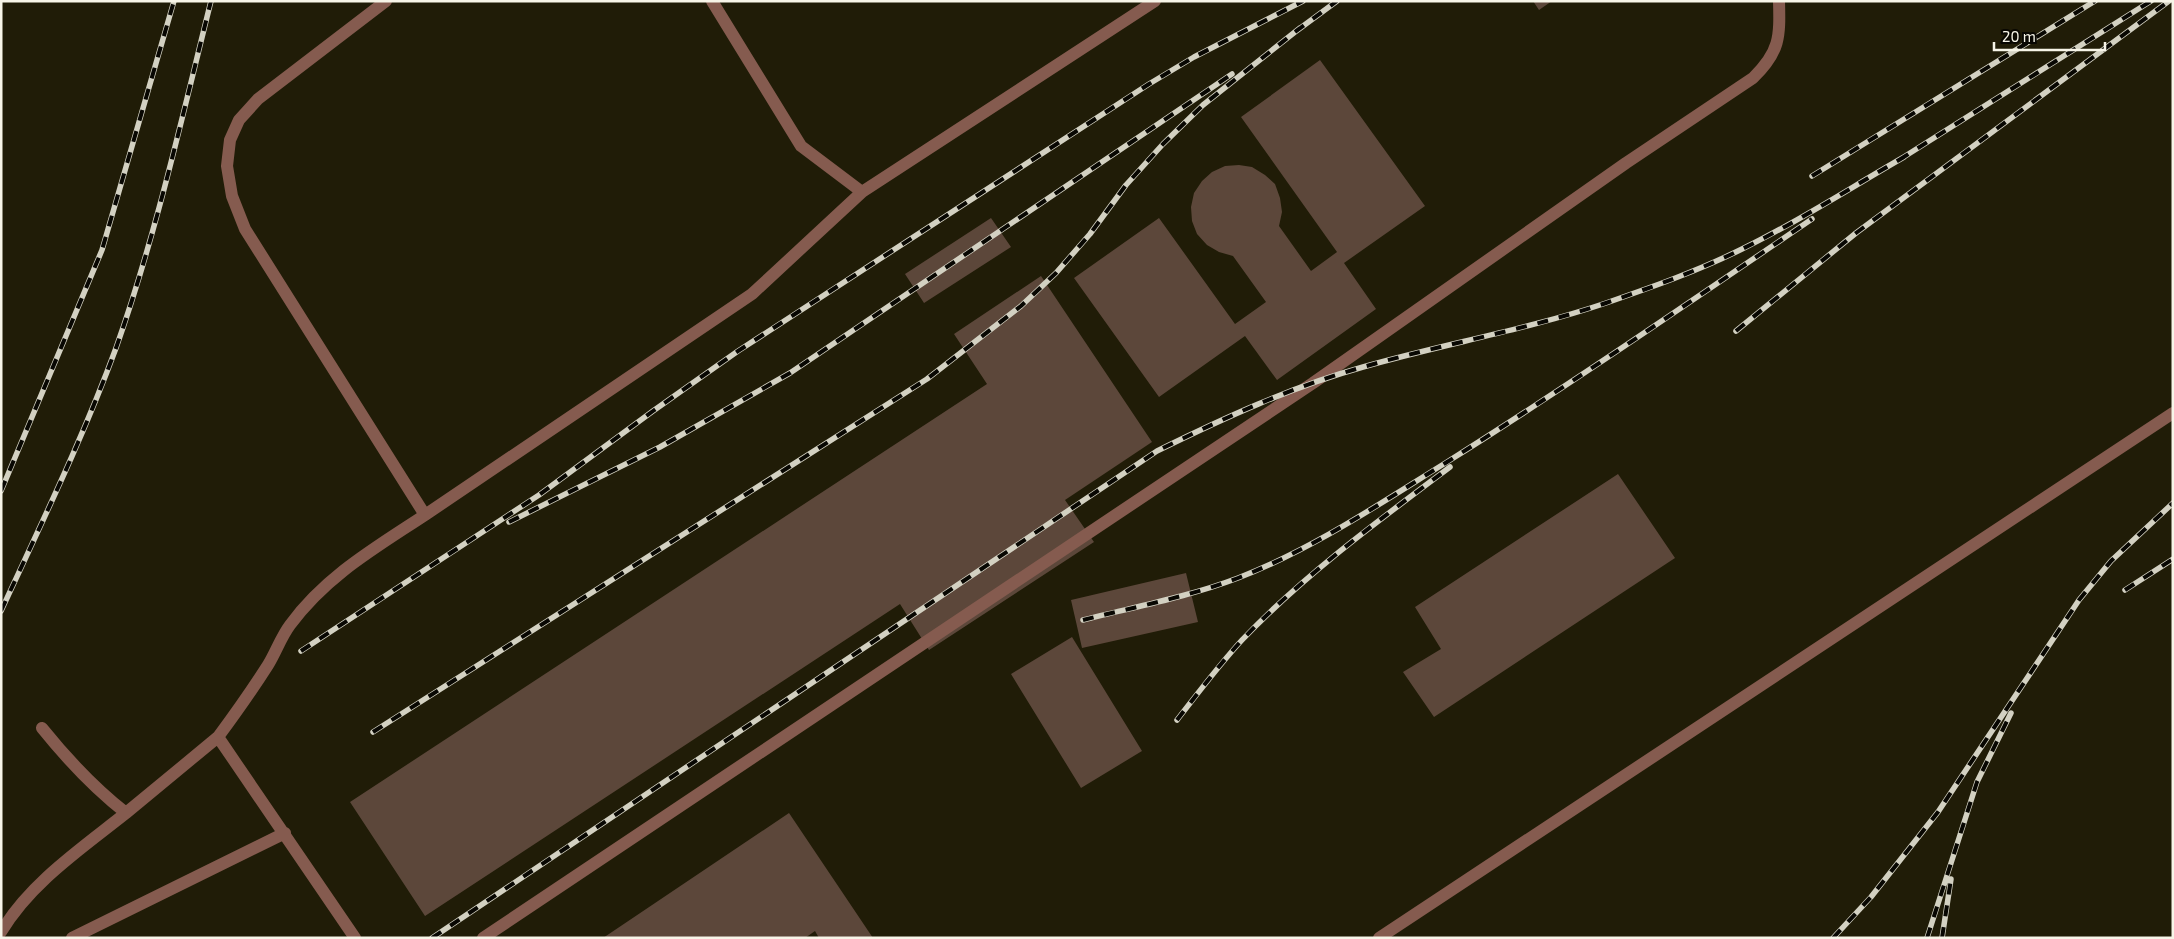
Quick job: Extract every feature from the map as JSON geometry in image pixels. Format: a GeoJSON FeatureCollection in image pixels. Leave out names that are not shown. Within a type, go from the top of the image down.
{"type":"FeatureCollection","features":[{"type":"Feature","properties":{"kind":"lane"},"geometry":{"type":"LineString","coordinates":[[386,1],[258,99],[239,120],[230,140],[227,166],[232,196],[245,229],[425,515]]}},
{"type":"Feature","properties":{"kind":"lane"},"geometry":{"type":"LineString","coordinates":[[712,1],[802,146],[862,192]]}},
{"type":"Feature","properties":{"kind":"lane"},"geometry":{"type":"LineString","coordinates":[[1,932],[26,899],[62,865],[218,737],[269,663],[289,626],[313,598],[340,572],[752,294],[862,192],[1155,1]]}},
{"type":"Feature","properties":{"kind":"lane"},"geometry":{"type":"LineString","coordinates":[[482,938],[1313,383],[1626,163],[1753,78],[1768,64],[1778,44],[1779,1]]}},
{"type":"Feature","properties":{"kind":"lane"},"geometry":{"type":"LineString","coordinates":[[1379,938],[2173,414]]}},
{"type":"Feature","properties":{"kind":"lane"},"geometry":{"type":"LineString","coordinates":[[42,728],[65,756],[105,796],[126,813]]}},
{"type":"Feature","properties":{"kind":"lane"},"geometry":{"type":"LineString","coordinates":[[218,737],[355,938]]}},
{"type":"Feature","properties":{"kind":"lane"},"geometry":{"type":"LineString","coordinates":[[72,938],[285,833]]}},
{"type":"Feature","properties":{"kind":"building"},"geometry":{"type":"Polygon","coordinates":[[[1533,1],[1552,1],[1539,10],[1533,1]]]}},
{"type":"Feature","properties":{"kind":"building"},"geometry":{"type":"Polygon","coordinates":[[[1320,60],[1425,206],[1344,263],[1376,309],[1277,380],[1245,336],[1159,397],[1074,278],[1159,218],[1235,324],[1266,302],[1233,256],[1219,252],[1207,245],[1197,234],[1192,221],[1191,207],[1194,193],[1202,181],[1212,172],[1225,166],[1239,165],[1252,167],[1275,184],[1282,212],[1279,226],[1311,271],[1337,252],[1241,117],[1320,60]]]}},
{"type":"Feature","properties":{"kind":"building"},"geometry":{"type":"Polygon","coordinates":[[[991,218],[1011,247],[924,303],[905,274],[991,218]]]}},
{"type":"Feature","properties":{"kind":"building"},"geometry":{"type":"Polygon","coordinates":[[[1041,276],[1152,442],[1065,500],[1094,542],[929,650],[900,604],[425,916],[350,802],[987,384],[954,334],[1041,276]]]}},
{"type":"Feature","properties":{"kind":"building"},"geometry":{"type":"Polygon","coordinates":[[[1618,474],[1675,558],[1434,717],[1403,672],[1441,649],[1415,607],[1618,474]]]}},
{"type":"Feature","properties":{"kind":"building"},"geometry":{"type":"Polygon","coordinates":[[[1186,573],[1198,622],[1082,648],[1071,600],[1186,573]]]}},
{"type":"Feature","properties":{"kind":"building"},"geometry":{"type":"Polygon","coordinates":[[[1072,637],[1142,751],[1081,788],[1011,674],[1072,637]]]}},
{"type":"Feature","properties":{"kind":"building"},"geometry":{"type":"Polygon","coordinates":[[[789,813],[873,938],[819,938],[815,931],[805,938],[603,938],[789,813]]]}},
{"type":"Feature","properties":{"kind":"railway"},"geometry":{"type":"LineString","coordinates":[[1,491],[102,250],[174,1]]}},
{"type":"Feature","properties":{"kind":"railway"},"geometry":{"type":"LineString","coordinates":[[1,611],[76,448],[116,348],[156,219],[211,1]]}},
{"type":"Feature","properties":{"kind":"railway"},"geometry":{"type":"LineString","coordinates":[[301,651],[539,495],[738,351],[1149,84],[1194,57],[1303,1]]}},
{"type":"Feature","properties":{"kind":"railway"},"geometry":{"type":"LineString","coordinates":[[1295,32],[1337,1]]}},
{"type":"Feature","properties":{"kind":"railway"},"geometry":{"type":"LineString","coordinates":[[1812,176],[2095,1]]}},
{"type":"Feature","properties":{"kind":"railway"},"geometry":{"type":"LineString","coordinates":[[1899,160],[2151,1]]}},
{"type":"Feature","properties":{"kind":"railway"},"geometry":{"type":"LineString","coordinates":[[1736,331],[1856,233],[2169,1]]}},
{"type":"Feature","properties":{"kind":"railway"},"geometry":{"type":"LineString","coordinates":[[373,732],[927,379],[1021,306],[1056,273],[1090,234],[1126,185],[1163,144],[1203,105],[1300,28]]}},
{"type":"Feature","properties":{"kind":"railway"},"geometry":{"type":"LineString","coordinates":[[509,522],[660,447],[790,373],[1232,74]]}},
{"type":"Feature","properties":{"kind":"railway"},"geometry":{"type":"LineString","coordinates":[[432,938],[1157,451],[1258,404],[1336,375],[1576,313],[1675,278],[1763,239],[1904,157]]}},
{"type":"Feature","properties":{"kind":"railway"},"geometry":{"type":"LineString","coordinates":[[1083,620],[1219,585],[1293,554],[1319,540],[1493,433],[1812,219]]}},
{"type":"Feature","properties":{"kind":"railway"},"geometry":{"type":"LineString","coordinates":[[1177,720],[1233,650],[1266,616],[1342,549],[1450,467]]}},
{"type":"Feature","properties":{"kind":"railway"},"geometry":{"type":"LineString","coordinates":[[1833,938],[1871,897],[1938,812],[2079,600],[2111,561],[2173,503]]}},
{"type":"Feature","properties":{"kind":"railway"},"geometry":{"type":"LineString","coordinates":[[2125,590],[2173,559]]}},
{"type":"Feature","properties":{"kind":"railway"},"geometry":{"type":"LineString","coordinates":[[1927,938],[1977,782],[2011,713]]}},
{"type":"Feature","properties":{"kind":"railway"},"geometry":{"type":"LineString","coordinates":[[1942,938],[1951,879]]}}]}
